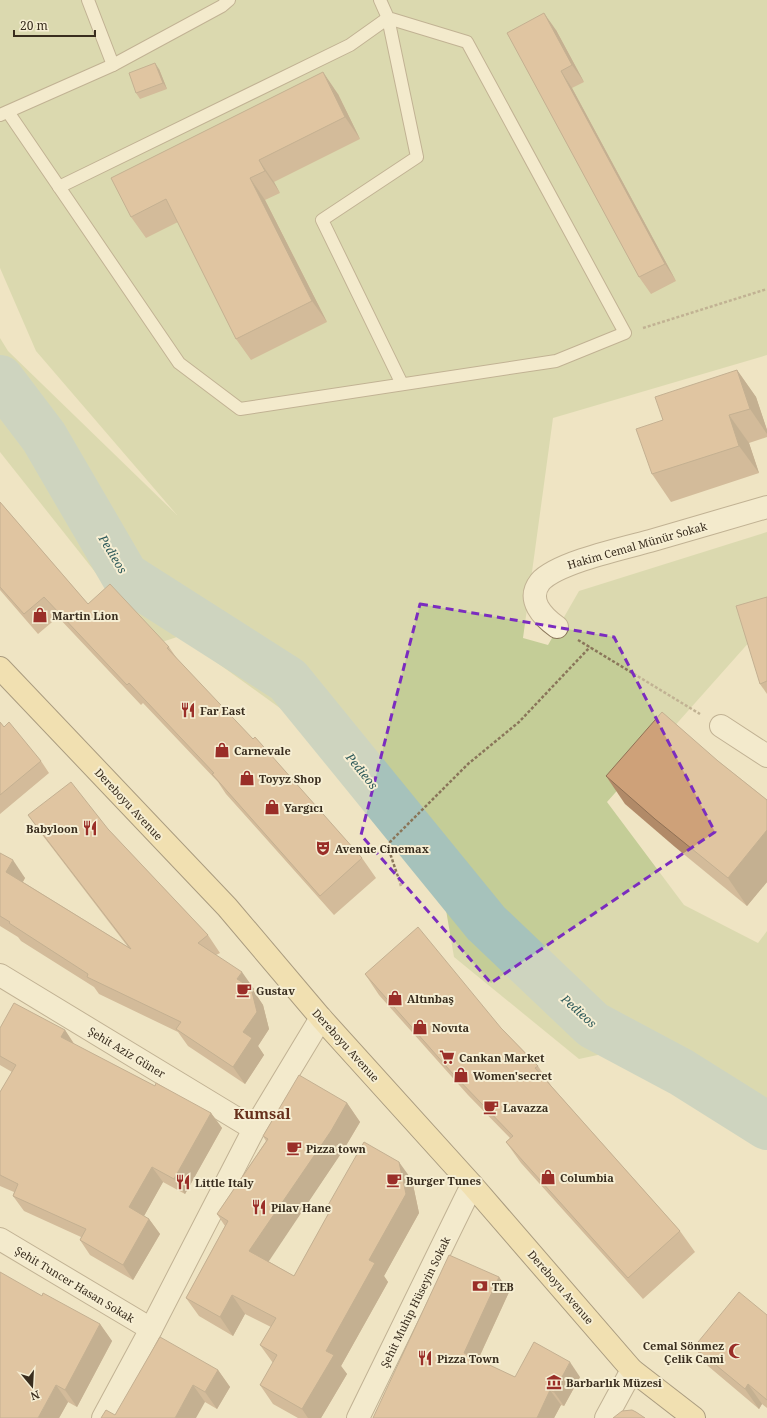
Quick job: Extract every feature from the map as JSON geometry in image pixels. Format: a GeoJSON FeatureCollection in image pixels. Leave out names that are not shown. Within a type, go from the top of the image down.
{"type":"FeatureCollection","features":[{"type":"Feature","properties":{"kind":"main road","name":"Dereboyu Avenue"},"geometry":{"type":"LineString","coordinates":[[0,668],[227,908],[321,1018],[472,1185],[632,1370],[694,1418]]}},
{"type":"Feature","properties":{"kind":"street","name":"Hakim Cemal Münür Sokak"},"geometry":{"type":"LineString","coordinates":[[557,627],[546,618],[534,600],[540,583],[551,573],[582,560],[767,507]]}},
{"type":"Feature","properties":{"kind":"street"},"geometry":{"type":"LineString","coordinates":[[721,726],[767,756]]}},
{"type":"Feature","properties":{"kind":"street","name":"Şehit Aziz Güner"},"geometry":{"type":"LineString","coordinates":[[0,975],[254,1129]]}},
{"type":"Feature","properties":{"kind":"street"},"geometry":{"type":"LineString","coordinates":[[103,1418],[151,1329],[254,1129],[321,1018]]}},
{"type":"Feature","properties":{"kind":"street","name":"Şehit Muhip Hüseyin Sokak"},"geometry":{"type":"LineString","coordinates":[[358,1418],[472,1185]]}},
{"type":"Feature","properties":{"kind":"street","name":"Şehit Tuncer Hasan Sokak"},"geometry":{"type":"LineString","coordinates":[[0,1239],[151,1329]]}},
{"type":"Feature","properties":{"kind":"street"},"geometry":{"type":"LineString","coordinates":[[606,1418],[632,1370]]}},
{"type":"Feature","properties":{"kind":"lane"},"geometry":{"type":"LineString","coordinates":[[88,0],[113,65]]}},
{"type":"Feature","properties":{"kind":"lane"},"geometry":{"type":"LineString","coordinates":[[229,0],[222,6],[113,65],[4,113],[60,187],[179,363],[240,409],[556,361],[625,333],[467,42],[388,18]]}},
{"type":"Feature","properties":{"kind":"lane"},"geometry":{"type":"LineString","coordinates":[[380,0],[388,18],[417,157],[322,220],[402,384]]}},
{"type":"Feature","properties":{"kind":"lane"},"geometry":{"type":"LineString","coordinates":[[60,187],[350,45],[388,18]]}},
{"type":"Feature","properties":{"kind":"path"},"geometry":{"type":"LineString","coordinates":[[625,333],[767,289]]}},
{"type":"Feature","properties":{"kind":"path"},"geometry":{"type":"LineString","coordinates":[[557,627],[721,726]]}},
{"type":"Feature","properties":{"kind":"path"},"geometry":{"type":"LineString","coordinates":[[401,886],[390,853],[390,842],[468,764],[518,722],[590,647]]}},
{"type":"Feature","properties":{"kind":"highlighted area"},"geometry":{"type":"Polygon","coordinates":[[[420,604],[614,637],[715,832],[491,983],[361,835],[420,604]]]}},
{"type":"Feature","properties":{"kind":"green space"},"geometry":{"type":"Polygon","coordinates":[[[0,0],[767,0],[767,355],[553,418],[523,638],[548,645],[579,591],[767,532],[767,622],[607,802],[684,905],[758,943],[767,931],[767,1135],[668,1040],[579,1059],[454,957],[445,904],[284,711],[180,636],[153,645],[0,452],[0,338],[8,351],[177,515],[36,351],[0,268],[0,0]]]}},
{"type":"Feature","properties":{"kind":"building"},"geometry":{"type":"Polygon","coordinates":[[[544,13],[572,65],[561,71],[665,264],[639,277],[507,33],[544,13]]]}},
{"type":"Feature","properties":{"kind":"building"},"geometry":{"type":"Polygon","coordinates":[[[155,63],[163,83],[136,93],[129,73],[155,63]]]}},
{"type":"Feature","properties":{"kind":"building"},"geometry":{"type":"Polygon","coordinates":[[[323,72],[345,117],[259,160],[265,171],[250,178],[312,301],[236,339],[166,199],[131,217],[111,178],[323,72]]]}},
{"type":"Feature","properties":{"kind":"building"},"geometry":{"type":"Polygon","coordinates":[[[737,370],[750,409],[729,415],[739,446],[652,474],[636,429],[663,420],[655,397],[737,370]]]}},
{"type":"Feature","properties":{"kind":"building"},"geometry":{"type":"Polygon","coordinates":[[[0,502],[88,604],[110,584],[169,647],[167,648],[253,739],[255,737],[362,858],[320,896],[212,774],[214,773],[129,683],[127,685],[44,597],[24,614],[0,587],[0,502]]]}},
{"type":"Feature","properties":{"kind":"building"},"geometry":{"type":"Polygon","coordinates":[[[767,597],[767,681],[760,684],[736,606],[767,597]]]}},
{"type":"Feature","properties":{"kind":"building"},"geometry":{"type":"Polygon","coordinates":[[[662,712],[718,761],[767,800],[767,830],[728,878],[655,819],[606,776],[662,712]]]}},
{"type":"Feature","properties":{"kind":"building"},"geometry":{"type":"Polygon","coordinates":[[[0,722],[4,727],[9,722],[41,761],[0,795],[0,722]]]}},
{"type":"Feature","properties":{"kind":"building"},"geometry":{"type":"Polygon","coordinates":[[[71,782],[108,829],[208,935],[198,943],[242,972],[237,979],[251,988],[257,1012],[243,1032],[252,1038],[233,1067],[176,1029],[181,1022],[87,977],[88,974],[0,916],[0,853],[13,860],[6,872],[131,949],[28,815],[71,782]]]}},
{"type":"Feature","properties":{"kind":"building"},"geometry":{"type":"Polygon","coordinates":[[[418,927],[501,1028],[538,1066],[535,1068],[680,1231],[628,1278],[506,1142],[513,1136],[453,1074],[365,974],[418,927]]]}},
{"type":"Feature","properties":{"kind":"building"},"geometry":{"type":"Polygon","coordinates":[[[14,1003],[65,1030],[61,1037],[155,1086],[156,1083],[211,1113],[174,1179],[152,1167],[129,1207],[149,1219],[123,1265],[80,1240],[86,1229],[13,1196],[18,1184],[0,1175],[0,1092],[16,1065],[0,1056],[0,1028],[14,1003]]]}},
{"type":"Feature","properties":{"kind":"building"},"geometry":{"type":"Polygon","coordinates":[[[299,1075],[347,1103],[331,1131],[249,1251],[294,1276],[331,1209],[327,1207],[364,1142],[399,1162],[406,1194],[369,1260],[375,1263],[326,1351],[334,1355],[302,1409],[260,1385],[277,1355],[260,1345],[276,1318],[232,1295],[220,1317],[186,1298],[228,1221],[217,1214],[268,1139],[263,1136],[299,1075]]]}},
{"type":"Feature","properties":{"kind":"building"},"geometry":{"type":"Polygon","coordinates":[[[449,1255],[499,1277],[464,1353],[515,1377],[534,1342],[570,1362],[554,1392],[550,1390],[537,1418],[373,1418],[449,1255]]]}},
{"type":"Feature","properties":{"kind":"building"},"geometry":{"type":"Polygon","coordinates":[[[0,1272],[42,1296],[43,1293],[100,1324],[65,1390],[56,1385],[38,1418],[0,1418],[0,1272]]]}},
{"type":"Feature","properties":{"kind":"building"},"geometry":{"type":"Polygon","coordinates":[[[739,1292],[767,1315],[767,1400],[748,1384],[745,1389],[694,1347],[739,1292]]]}},
{"type":"Feature","properties":{"kind":"building"},"geometry":{"type":"Polygon","coordinates":[[[160,1337],[218,1370],[205,1392],[193,1385],[175,1418],[101,1418],[106,1410],[115,1415],[160,1337]]]}},
{"type":"Feature","properties":{"kind":"building"},"geometry":{"type":"Polygon","coordinates":[[[632,1410],[645,1418],[613,1418],[622,1411],[632,1410]]]}},
{"type":"Feature","properties":{"kind":"waterway","name":"Pedieos"},"geometry":{"type":"LineString","coordinates":[[0,379],[44,437],[125,576],[288,680],[486,923],[593,1025],[681,1072],[767,1126]]}},
{"type":"Feature","properties":{"kind":"place","name":"Martin Lion"},"geometry":{"type":"Point","coordinates":[40,615]}},
{"type":"Feature","properties":{"kind":"place","name":"Far East"},"geometry":{"type":"Point","coordinates":[188,710]}},
{"type":"Feature","properties":{"kind":"place","name":"Carnevale"},"geometry":{"type":"Point","coordinates":[222,750]}},
{"type":"Feature","properties":{"kind":"place","name":"Toyyz Shop"},"geometry":{"type":"Point","coordinates":[247,778]}},
{"type":"Feature","properties":{"kind":"place","name":"Yargıcı"},"geometry":{"type":"Point","coordinates":[272,807]}},
{"type":"Feature","properties":{"kind":"place","name":"Babyloon"},"geometry":{"type":"Point","coordinates":[90,828]}},
{"type":"Feature","properties":{"kind":"place","name":"Avenue Cinemax"},"geometry":{"type":"Point","coordinates":[323,848]}},
{"type":"Feature","properties":{"kind":"place","name":"Gustav"},"geometry":{"type":"Point","coordinates":[244,990]}},
{"type":"Feature","properties":{"kind":"place","name":"Altınbaş"},"geometry":{"type":"Point","coordinates":[395,998]}},
{"type":"Feature","properties":{"kind":"place","name":"Novıta"},"geometry":{"type":"Point","coordinates":[420,1027]}},
{"type":"Feature","properties":{"kind":"place","name":"Cankan Market"},"geometry":{"type":"Point","coordinates":[447,1057]}},
{"type":"Feature","properties":{"kind":"place","name":"Women'secret"},"geometry":{"type":"Point","coordinates":[461,1075]}},
{"type":"Feature","properties":{"kind":"place","name":"Lavazza"},"geometry":{"type":"Point","coordinates":[491,1107]}},
{"type":"Feature","properties":{"kind":"place","name":"Pizza town"},"geometry":{"type":"Point","coordinates":[294,1148]}},
{"type":"Feature","properties":{"kind":"place","name":"Columbia"},"geometry":{"type":"Point","coordinates":[548,1177]}},
{"type":"Feature","properties":{"kind":"place","name":"Burger Tunes"},"geometry":{"type":"Point","coordinates":[394,1180]}},
{"type":"Feature","properties":{"kind":"place","name":"Little Italy"},"geometry":{"type":"Point","coordinates":[183,1182]}},
{"type":"Feature","properties":{"kind":"place","name":"Pilav Hane"},"geometry":{"type":"Point","coordinates":[259,1207]}},
{"type":"Feature","properties":{"kind":"place","name":"TEB"},"geometry":{"type":"Point","coordinates":[480,1286]}},
{"type":"Feature","properties":{"kind":"place","name":"Cemal Sönmez Çelik Cami"},"geometry":{"type":"Point","coordinates":[736,1351]}},
{"type":"Feature","properties":{"kind":"place","name":"Pizza Town"},"geometry":{"type":"Point","coordinates":[425,1358]}},
{"type":"Feature","properties":{"kind":"place","name":"Barbarlık Müzesi"},"geometry":{"type":"Point","coordinates":[554,1382]}},
{"type":"Feature","properties":{"kind":"district","name":"Kumsal"},"geometry":{"type":"Point","coordinates":[262,1113]}}]}
